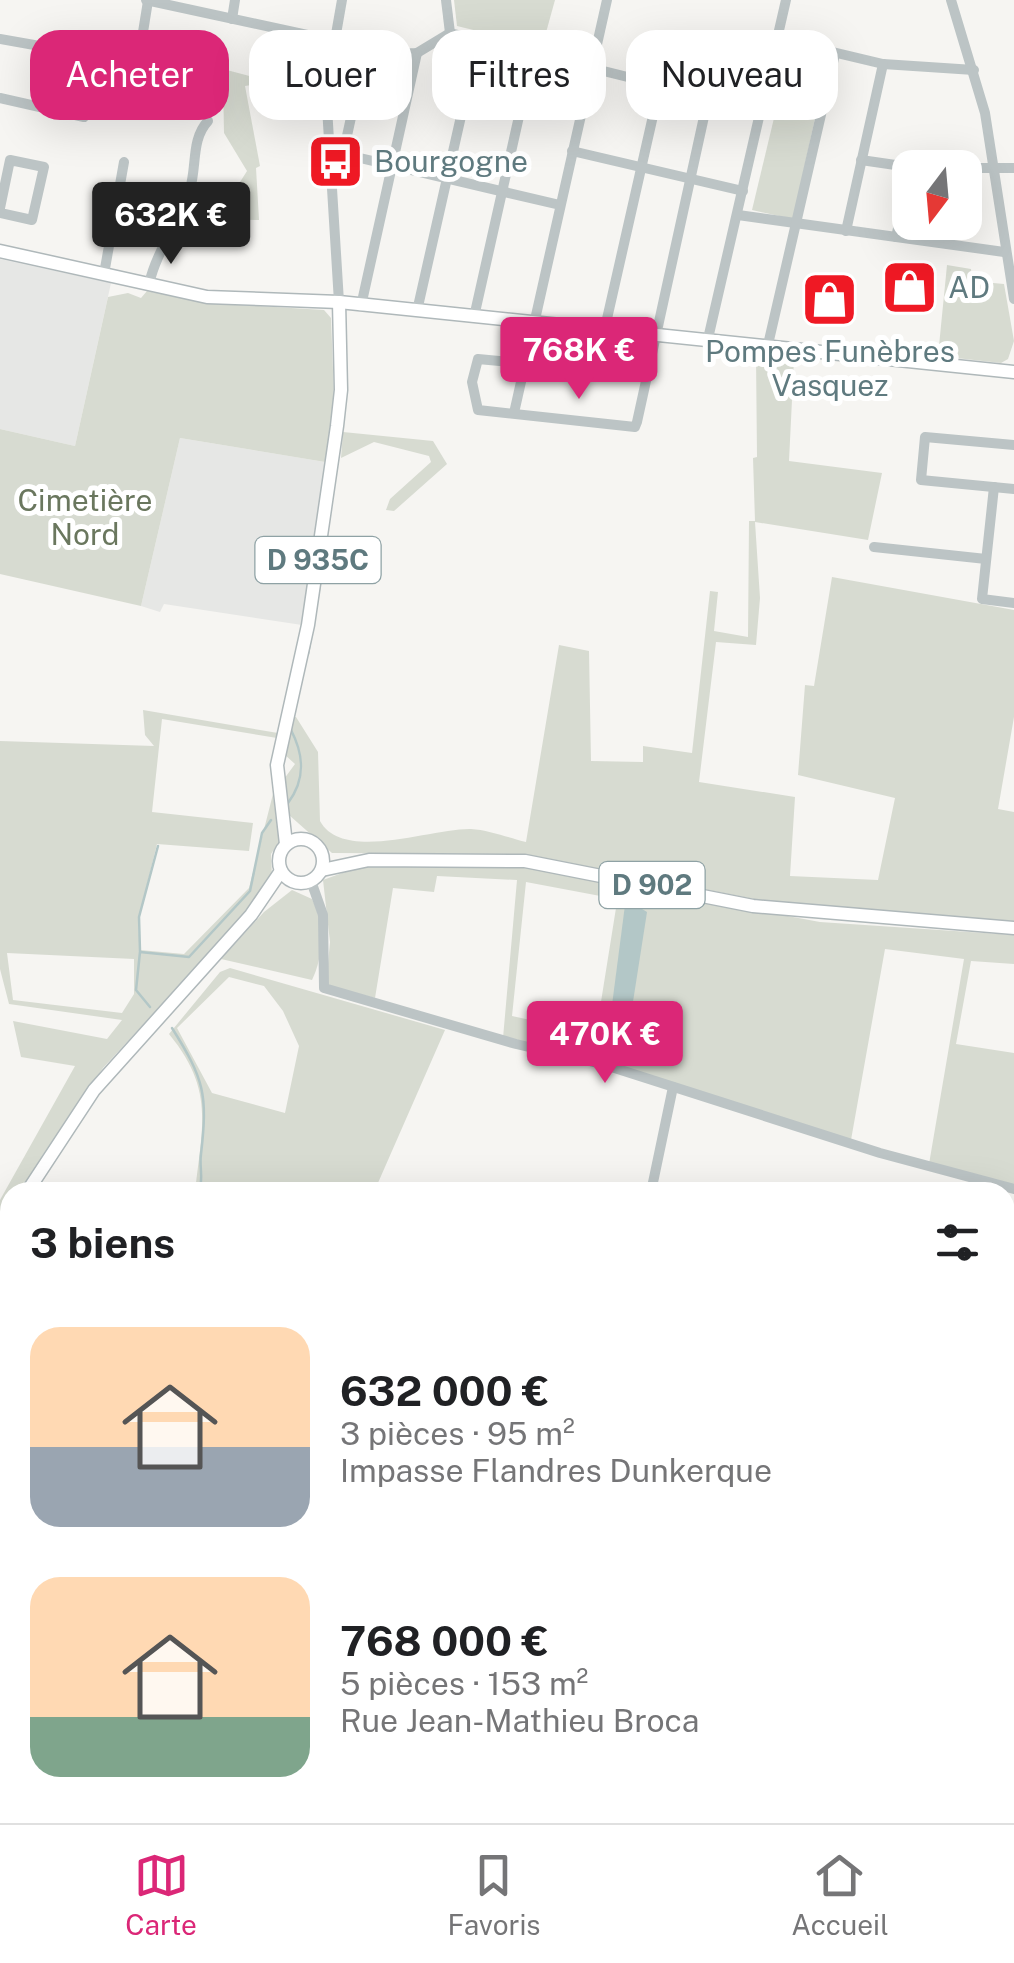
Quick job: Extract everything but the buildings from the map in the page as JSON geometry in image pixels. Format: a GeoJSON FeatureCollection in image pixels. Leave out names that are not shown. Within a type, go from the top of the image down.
{"type":"FeatureCollection","features":[{"type":"Feature","properties":{"kind":"main road"},"geometry":{"type":"LineString","coordinates":[[0,251],[207,297],[338,302],[1014,372]]}},
{"type":"Feature","properties":{"kind":"main road","name":"D 935C"},"geometry":{"type":"LineString","coordinates":[[286,844],[277,765],[308,626],[341,390],[338,302]]}},
{"type":"Feature","properties":{"kind":"main road"},"geometry":{"type":"LineString","coordinates":[[251,916],[294,882],[311,882],[322,870],[322,852],[314,842],[301,838],[283,814]]}},
{"type":"Feature","properties":{"kind":"main road"},"geometry":{"type":"LineString","coordinates":[[294,882],[281,871],[279,857],[286,844],[301,838]]}},
{"type":"Feature","properties":{"kind":"main road","name":"D 902"},"geometry":{"type":"LineString","coordinates":[[322,852],[369,860],[525,860],[752,906],[1014,928]]}},
{"type":"Feature","properties":{"kind":"main road","name":"D 902"},"geometry":{"type":"LineString","coordinates":[[322,870],[369,860]]}},
{"type":"Feature","properties":{"kind":"main road"},"geometry":{"type":"LineString","coordinates":[[34,1182],[94,1090],[251,916],[281,871]]}},
{"type":"Feature","properties":{"kind":"street"},"geometry":{"type":"LineString","coordinates":[[0,98],[84,118],[94,90],[133,94],[147,0],[285,30]]}},
{"type":"Feature","properties":{"kind":"street"},"geometry":{"type":"LineString","coordinates":[[232,18],[235,0]]}},
{"type":"Feature","properties":{"kind":"street"},"geometry":{"type":"LineString","coordinates":[[336,30],[342,0]]}},
{"type":"Feature","properties":{"kind":"street"},"geometry":{"type":"LineString","coordinates":[[446,0],[450,30]]}},
{"type":"Feature","properties":{"kind":"street"},"geometry":{"type":"LineString","coordinates":[[600,30],[607,0]]}},
{"type":"Feature","properties":{"kind":"street"},"geometry":{"type":"LineString","coordinates":[[780,30],[786,0]]}},
{"type":"Feature","properties":{"kind":"street"},"geometry":{"type":"LineString","coordinates":[[956,2],[974,70],[1014,299]]}},
{"type":"Feature","properties":{"kind":"street"},"geometry":{"type":"LineString","coordinates":[[0,39],[30,44]]}},
{"type":"Feature","properties":{"kind":"street"},"geometry":{"type":"LineString","coordinates":[[412,53],[432,44]]}},
{"type":"Feature","properties":{"kind":"street"},"geometry":{"type":"LineString","coordinates":[[361,306],[416,53]]}},
{"type":"Feature","properties":{"kind":"street"},"geometry":{"type":"LineString","coordinates":[[838,55],[883,64],[974,70]]}},
{"type":"Feature","properties":{"kind":"street"},"geometry":{"type":"LineString","coordinates":[[846,231],[883,64]]}},
{"type":"Feature","properties":{"kind":"street"},"geometry":{"type":"LineString","coordinates":[[327,120],[338,302]]}},
{"type":"Feature","properties":{"kind":"street"},"geometry":{"type":"LineString","coordinates":[[330,183],[343,154],[351,120]]}},
{"type":"Feature","properties":{"kind":"street"},"geometry":{"type":"LineString","coordinates":[[417,311],[460,120]]}},
{"type":"Feature","properties":{"kind":"street"},"geometry":{"type":"LineString","coordinates":[[474,318],[518,120]]}},
{"type":"Feature","properties":{"kind":"street"},"geometry":{"type":"LineString","coordinates":[[514,413],[580,120]]}},
{"type":"Feature","properties":{"kind":"street"},"geometry":{"type":"LineString","coordinates":[[604,332],[652,120]]}},
{"type":"Feature","properties":{"kind":"street"},"geometry":{"type":"LineString","coordinates":[[647,376],[474,360],[476,408],[635,427],[647,376],[655,336],[692,178],[704,120]]}},
{"type":"Feature","properties":{"kind":"street"},"geometry":{"type":"LineString","coordinates":[[707,343],[759,120]]}},
{"type":"Feature","properties":{"kind":"street"},"geometry":{"type":"LineString","coordinates":[[767,349],[819,120]]}},
{"type":"Feature","properties":{"kind":"street"},"geometry":{"type":"LineString","coordinates":[[148,284],[156,254],[190,190],[200,130],[208,121]]}},
{"type":"Feature","properties":{"kind":"street"},"geometry":{"type":"LineString","coordinates":[[572,152],[743,191]]}},
{"type":"Feature","properties":{"kind":"street"},"geometry":{"type":"LineString","coordinates":[[343,154],[560,205]]}},
{"type":"Feature","properties":{"kind":"street"},"geometry":{"type":"LineString","coordinates":[[10,160],[44,168],[32,220],[0,210],[10,160]]}},
{"type":"Feature","properties":{"kind":"street"},"geometry":{"type":"LineString","coordinates":[[862,160],[892,164]]}},
{"type":"Feature","properties":{"kind":"street"},"geometry":{"type":"LineString","coordinates":[[104,274],[124,162]]}},
{"type":"Feature","properties":{"kind":"street"},"geometry":{"type":"LineString","coordinates":[[982,169],[1014,168]]}},
{"type":"Feature","properties":{"kind":"street"},"geometry":{"type":"LineString","coordinates":[[738,214],[892,237]]}},
{"type":"Feature","properties":{"kind":"street"},"geometry":{"type":"LineString","coordinates":[[918,240],[1004,252]]}},
{"type":"Feature","properties":{"kind":"street"},"geometry":{"type":"LineString","coordinates":[[948,244],[949,240]]}},
{"type":"Feature","properties":{"kind":"street"},"geometry":{"type":"LineString","coordinates":[[1014,445],[925,437],[921,480],[1014,489]]}},
{"type":"Feature","properties":{"kind":"street"},"geometry":{"type":"LineString","coordinates":[[994,487],[982,599],[1014,604]]}},
{"type":"Feature","properties":{"kind":"street"},"geometry":{"type":"LineString","coordinates":[[874,547],[986,560]]}},
{"type":"Feature","properties":{"kind":"street"},"geometry":{"type":"LineString","coordinates":[[311,882],[323,915],[324,988],[602,1064],[880,1153],[988,1182]]}},
{"type":"Feature","properties":{"kind":"street"},"geometry":{"type":"LineString","coordinates":[[652,1182],[673,1088]]}},
{"type":"Feature","properties":{"kind":"shaded area"},"geometry":{"type":"Polygon","coordinates":[[[0,259],[111,283],[75,446],[0,429],[0,259]]]}},
{"type":"Feature","properties":{"kind":"shaded area"},"geometry":{"type":"Polygon","coordinates":[[[180,438],[325,462],[302,625],[164,604],[160,612],[141,606],[180,438]]]}},
{"type":"Feature","properties":{"kind":"shaded area"},"geometry":{"type":"Polygon","coordinates":[[[632,903],[647,912],[632,1008],[621,1013],[612,1005],[625,905],[632,903]]]}},
{"type":"Feature","properties":{"kind":"green space"},"geometry":{"type":"Polygon","coordinates":[[[454,0],[555,0],[547,30],[473,30],[457,26],[454,0]]]}},
{"type":"Feature","properties":{"kind":"green space"},"geometry":{"type":"Polygon","coordinates":[[[229,71],[249,76],[249,85],[245,86],[249,120],[260,166],[256,168],[259,220],[206,219],[211,210],[223,209],[247,171],[224,133],[224,120],[229,120],[229,71]]]}},
{"type":"Feature","properties":{"kind":"green space"},"geometry":{"type":"Polygon","coordinates":[[[774,120],[815,120],[793,219],[752,210],[774,120]]]}},
{"type":"Feature","properties":{"kind":"green space"},"geometry":{"type":"Polygon","coordinates":[[[947,265],[971,269],[972,281],[1004,284],[1014,341],[1008,359],[1001,363],[938,356],[947,265]]]}},
{"type":"Feature","properties":{"kind":"green space","name":"Cimetière Nord"},"geometry":{"type":"Polygon","coordinates":[[[147,291],[206,303],[324,310],[331,318],[334,397],[325,462],[180,438],[141,606],[0,574],[0,429],[75,446],[108,297],[128,293],[141,298],[147,291]]]}},
{"type":"Feature","properties":{"kind":"green space"},"geometry":{"type":"Polygon","coordinates":[[[756,356],[794,359],[789,461],[882,473],[868,540],[755,522],[760,598],[756,645],[716,642],[699,782],[795,797],[790,876],[878,880],[895,798],[798,775],[805,685],[814,686],[832,577],[1014,610],[1014,717],[998,809],[1014,812],[1014,921],[769,902],[524,854],[332,853],[289,815],[284,779],[295,764],[284,754],[292,717],[296,717],[318,752],[320,821],[331,833],[368,842],[471,829],[526,842],[559,645],[589,651],[591,761],[643,762],[643,746],[692,753],[710,591],[718,592],[714,631],[748,637],[749,521],[755,521],[753,458],[757,457],[756,356]]]}},
{"type":"Feature","properties":{"kind":"green space"},"geometry":{"type":"Polygon","coordinates":[[[343,432],[433,441],[447,464],[394,511],[386,510],[390,499],[431,462],[429,456],[374,442],[341,458],[343,432]]]}},
{"type":"Feature","properties":{"kind":"green space"},"geometry":{"type":"Polygon","coordinates":[[[143,710],[278,733],[277,738],[162,719],[152,812],[253,823],[249,851],[157,844],[138,921],[140,950],[184,954],[249,888],[273,794],[279,842],[271,854],[272,876],[239,921],[103,1068],[26,1182],[10,1182],[75,1066],[21,1057],[13,1021],[107,1039],[122,1020],[9,1004],[0,969],[0,741],[154,746],[145,735],[143,710]],[[7,953],[13,1000],[122,1013],[134,994],[134,959],[7,953]]]}},
{"type":"Feature","properties":{"kind":"green space"},"geometry":{"type":"Polygon","coordinates":[[[364,865],[531,868],[820,922],[1014,935],[1014,964],[971,961],[956,1044],[1014,1053],[1014,1182],[929,1164],[964,959],[885,949],[851,1140],[592,1058],[616,908],[611,898],[526,882],[512,1016],[535,1021],[531,1046],[503,1038],[517,880],[437,876],[434,892],[393,888],[375,998],[326,985],[330,942],[323,880],[364,865]]]}},
{"type":"Feature","properties":{"kind":"green space"},"geometry":{"type":"Polygon","coordinates":[[[292,890],[312,899],[319,918],[320,950],[312,980],[221,959],[264,912],[292,890]]]}},
{"type":"Feature","properties":{"kind":"green space"},"geometry":{"type":"Polygon","coordinates":[[[230,968],[445,1030],[378,1182],[196,1182],[202,1128],[199,1091],[184,1054],[169,1034],[220,972],[230,968]],[[229,977],[177,1028],[212,1093],[285,1113],[299,1046],[283,1011],[264,986],[229,977]]]}},
{"type":"Feature","properties":{"kind":"waterway"},"geometry":{"type":"LineString","coordinates":[[308,654],[321,578]]}},
{"type":"Feature","properties":{"kind":"waterway"},"geometry":{"type":"LineString","coordinates":[[288,803],[298,785],[301,767],[291,730]]}},
{"type":"Feature","properties":{"kind":"waterway"},"geometry":{"type":"LineString","coordinates":[[150,1007],[136,990],[140,952],[189,957],[250,891],[262,833],[271,820]]}},
{"type":"Feature","properties":{"kind":"waterway"},"geometry":{"type":"LineString","coordinates":[[140,951],[139,917],[158,846]]}},
{"type":"Feature","properties":{"kind":"waterway"},"geometry":{"type":"LineString","coordinates":[[172,1028],[201,1088],[201,1182]]}},
{"type":"Feature","properties":{"kind":"place","name":"Bourgogne"},"geometry":{"type":"Point","coordinates":[335,162]}},
{"type":"Feature","properties":{"kind":"place","name":"AD"},"geometry":{"type":"Point","coordinates":[909,288]}},
{"type":"Feature","properties":{"kind":"place","name":"Pompes Funèbres Vasquez"},"geometry":{"type":"Point","coordinates":[830,299]}}]}
